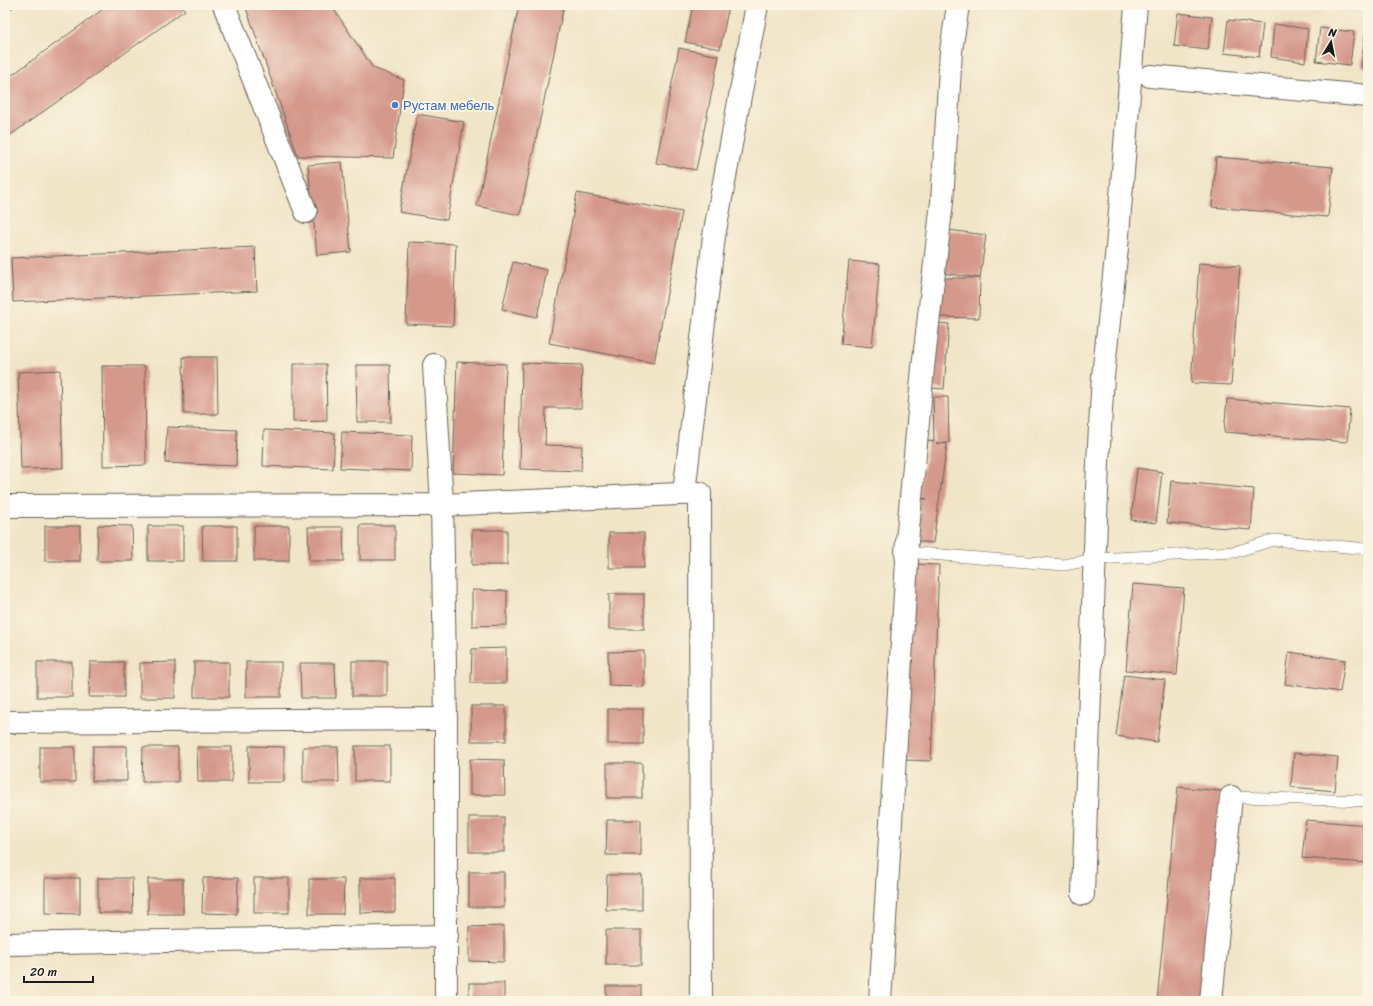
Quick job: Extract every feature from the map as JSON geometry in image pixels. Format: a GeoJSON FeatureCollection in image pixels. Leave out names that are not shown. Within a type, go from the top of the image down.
{"type":"FeatureCollection","features":[{"type":"Feature","properties":{"kind":"street"},"geometry":{"type":"LineString","coordinates":[[224,5],[306,212]]}},
{"type":"Feature","properties":{"kind":"street"},"geometry":{"type":"LineString","coordinates":[[684,493],[714,236],[757,5]]}},
{"type":"Feature","properties":{"kind":"street"},"geometry":{"type":"LineString","coordinates":[[880,1001],[907,560],[906,552],[923,368],[942,202],[951,51],[958,5]]}},
{"type":"Feature","properties":{"kind":"street"},"geometry":{"type":"LineString","coordinates":[[1083,894],[1094,559],[1103,376],[1117,248],[1136,5]]}},
{"type":"Feature","properties":{"kind":"street"},"geometry":{"type":"LineString","coordinates":[[1150,76],[1368,96]]}},
{"type":"Feature","properties":{"kind":"street"},"geometry":{"type":"LineString","coordinates":[[434,365],[442,505],[446,719],[446,1001]]}},
{"type":"Feature","properties":{"kind":"street"},"geometry":{"type":"LineString","coordinates":[[5,506],[442,505],[700,493],[701,1001]]}},
{"type":"Feature","properties":{"kind":"street"},"geometry":{"type":"LineString","coordinates":[[5,722],[446,719]]}},
{"type":"Feature","properties":{"kind":"street"},"geometry":{"type":"LineString","coordinates":[[1211,1001],[1231,797]]}},
{"type":"Feature","properties":{"kind":"street"},"geometry":{"type":"LineString","coordinates":[[5,944],[446,936]]}},
{"type":"Feature","properties":{"kind":"lane"},"geometry":{"type":"LineString","coordinates":[[906,552],[1064,565],[1094,559],[1235,552],[1273,540],[1368,550]]}},
{"type":"Feature","properties":{"kind":"lane"},"geometry":{"type":"LineString","coordinates":[[1231,797],[1368,801]]}},
{"type":"Feature","properties":{"kind":"building"},"geometry":{"type":"Polygon","coordinates":[[[5,5],[16,5],[5,13],[5,5]]]}},
{"type":"Feature","properties":{"kind":"building"},"geometry":{"type":"Polygon","coordinates":[[[109,5],[181,5],[185,10],[5,139],[5,80],[109,5]]]}},
{"type":"Feature","properties":{"kind":"building"},"geometry":{"type":"Polygon","coordinates":[[[245,5],[331,5],[373,68],[404,80],[393,158],[298,156],[245,5]]]}},
{"type":"Feature","properties":{"kind":"building"},"geometry":{"type":"Polygon","coordinates":[[[519,5],[564,5],[520,215],[477,206],[519,5]]]}},
{"type":"Feature","properties":{"kind":"building"},"geometry":{"type":"Polygon","coordinates":[[[693,5],[729,5],[720,49],[685,42],[693,5]]]}},
{"type":"Feature","properties":{"kind":"building"},"geometry":{"type":"Polygon","coordinates":[[[1178,13],[1212,17],[1208,50],[1174,46],[1178,13]]]}},
{"type":"Feature","properties":{"kind":"building"},"geometry":{"type":"Polygon","coordinates":[[[1228,20],[1263,24],[1259,57],[1224,53],[1228,20]]]}},
{"type":"Feature","properties":{"kind":"building"},"geometry":{"type":"Polygon","coordinates":[[[1274,24],[1308,29],[1305,62],[1271,57],[1274,24]]]}},
{"type":"Feature","properties":{"kind":"building"},"geometry":{"type":"Polygon","coordinates":[[[1320,28],[1354,32],[1350,65],[1316,61],[1320,28]]]}},
{"type":"Feature","properties":{"kind":"building"},"geometry":{"type":"Polygon","coordinates":[[[1365,34],[1368,35],[1368,68],[1361,67],[1365,34]]]}},
{"type":"Feature","properties":{"kind":"building"},"geometry":{"type":"Polygon","coordinates":[[[679,48],[719,56],[696,170],[656,163],[679,48]]]}},
{"type":"Feature","properties":{"kind":"building"},"geometry":{"type":"Polygon","coordinates":[[[417,114],[464,122],[447,220],[399,212],[417,114]]]}},
{"type":"Feature","properties":{"kind":"building"},"geometry":{"type":"Polygon","coordinates":[[[1216,157],[1333,167],[1328,217],[1212,207],[1216,157]]]}},
{"type":"Feature","properties":{"kind":"building"},"geometry":{"type":"Polygon","coordinates":[[[342,162],[351,252],[317,255],[308,165],[342,162]]]}},
{"type":"Feature","properties":{"kind":"building"},"geometry":{"type":"Polygon","coordinates":[[[577,193],[682,212],[654,363],[549,343],[577,193]]]}},
{"type":"Feature","properties":{"kind":"building"},"geometry":{"type":"Polygon","coordinates":[[[948,230],[986,235],[980,278],[941,273],[948,230]]]}},
{"type":"Feature","properties":{"kind":"building"},"geometry":{"type":"Polygon","coordinates":[[[409,242],[456,244],[453,326],[406,324],[409,242]]]}},
{"type":"Feature","properties":{"kind":"building"},"geometry":{"type":"Polygon","coordinates":[[[255,247],[257,291],[13,302],[11,258],[255,247]]]}},
{"type":"Feature","properties":{"kind":"building"},"geometry":{"type":"Polygon","coordinates":[[[849,261],[880,264],[872,347],[841,344],[849,261]]]}},
{"type":"Feature","properties":{"kind":"building"},"geometry":{"type":"Polygon","coordinates":[[[513,262],[547,270],[537,317],[502,309],[513,262]]]}},
{"type":"Feature","properties":{"kind":"building"},"geometry":{"type":"Polygon","coordinates":[[[1199,263],[1240,266],[1231,385],[1191,383],[1199,263]]]}},
{"type":"Feature","properties":{"kind":"building"},"geometry":{"type":"Polygon","coordinates":[[[939,278],[980,278],[979,318],[939,317],[939,278]]]}},
{"type":"Feature","properties":{"kind":"building"},"geometry":{"type":"Polygon","coordinates":[[[937,323],[949,324],[944,389],[932,388],[937,323]]]}},
{"type":"Feature","properties":{"kind":"building"},"geometry":{"type":"Polygon","coordinates":[[[183,357],[217,357],[218,414],[184,414],[183,357]]]}},
{"type":"Feature","properties":{"kind":"building"},"geometry":{"type":"Polygon","coordinates":[[[457,362],[506,364],[502,475],[453,473],[457,362]]]}},
{"type":"Feature","properties":{"kind":"building"},"geometry":{"type":"Polygon","coordinates":[[[522,363],[582,365],[581,408],[546,408],[545,445],[582,446],[581,471],[520,469],[522,363]]]}},
{"type":"Feature","properties":{"kind":"building"},"geometry":{"type":"Polygon","coordinates":[[[293,364],[326,364],[327,421],[293,422],[293,364]]]}},
{"type":"Feature","properties":{"kind":"building"},"geometry":{"type":"Polygon","coordinates":[[[356,365],[390,365],[391,422],[357,422],[356,365]]]}},
{"type":"Feature","properties":{"kind":"building"},"geometry":{"type":"Polygon","coordinates":[[[102,366],[145,366],[146,465],[103,466],[102,366]]]}},
{"type":"Feature","properties":{"kind":"building"},"geometry":{"type":"Polygon","coordinates":[[[60,370],[63,468],[21,469],[18,372],[60,370]]]}},
{"type":"Feature","properties":{"kind":"building"},"geometry":{"type":"Polygon","coordinates":[[[933,397],[948,397],[949,443],[936,443],[947,444],[933,543],[914,541],[928,441],[934,442],[933,397]]]}},
{"type":"Feature","properties":{"kind":"building"},"geometry":{"type":"Polygon","coordinates":[[[1227,399],[1350,409],[1347,442],[1224,432],[1227,399]]]}},
{"type":"Feature","properties":{"kind":"building"},"geometry":{"type":"Polygon","coordinates":[[[167,427],[237,430],[236,466],[165,463],[167,427]]]}},
{"type":"Feature","properties":{"kind":"building"},"geometry":{"type":"Polygon","coordinates":[[[264,430],[335,433],[333,469],[263,466],[264,430]]]}},
{"type":"Feature","properties":{"kind":"building"},"geometry":{"type":"Polygon","coordinates":[[[342,432],[412,435],[411,471],[340,468],[342,432]]]}},
{"type":"Feature","properties":{"kind":"building"},"geometry":{"type":"Polygon","coordinates":[[[1137,468],[1162,472],[1156,523],[1131,520],[1137,468]]]}},
{"type":"Feature","properties":{"kind":"building"},"geometry":{"type":"Polygon","coordinates":[[[1171,481],[1254,489],[1251,530],[1167,523],[1171,481]]]}},
{"type":"Feature","properties":{"kind":"building"},"geometry":{"type":"Polygon","coordinates":[[[98,525],[132,526],[133,561],[97,561],[98,525]]]}},
{"type":"Feature","properties":{"kind":"building"},"geometry":{"type":"Polygon","coordinates":[[[360,525],[395,525],[395,560],[360,560],[360,525]]]}},
{"type":"Feature","properties":{"kind":"building"},"geometry":{"type":"Polygon","coordinates":[[[45,526],[80,526],[80,561],[45,561],[45,526]]]}},
{"type":"Feature","properties":{"kind":"building"},"geometry":{"type":"Polygon","coordinates":[[[148,526],[183,526],[183,561],[148,561],[148,526]]]}},
{"type":"Feature","properties":{"kind":"building"},"geometry":{"type":"Polygon","coordinates":[[[202,526],[237,526],[237,561],[203,561],[202,526]]]}},
{"type":"Feature","properties":{"kind":"building"},"geometry":{"type":"Polygon","coordinates":[[[254,526],[289,526],[289,561],[254,561],[254,526]]]}},
{"type":"Feature","properties":{"kind":"building"},"geometry":{"type":"Polygon","coordinates":[[[308,527],[343,527],[344,561],[309,561],[308,527]]]}},
{"type":"Feature","properties":{"kind":"building"},"geometry":{"type":"Polygon","coordinates":[[[472,530],[507,530],[507,565],[472,565],[472,530]]]}},
{"type":"Feature","properties":{"kind":"building"},"geometry":{"type":"Polygon","coordinates":[[[609,533],[644,533],[644,568],[609,568],[609,533]]]}},
{"type":"Feature","properties":{"kind":"building"},"geometry":{"type":"Polygon","coordinates":[[[913,564],[939,565],[931,761],[905,760],[913,564]]]}},
{"type":"Feature","properties":{"kind":"building"},"geometry":{"type":"Polygon","coordinates":[[[1133,584],[1184,588],[1177,675],[1126,670],[1133,584]]]}},
{"type":"Feature","properties":{"kind":"building"},"geometry":{"type":"Polygon","coordinates":[[[472,590],[507,591],[507,625],[472,626],[472,590]]]}},
{"type":"Feature","properties":{"kind":"building"},"geometry":{"type":"Polygon","coordinates":[[[609,594],[644,594],[644,629],[609,629],[609,594]]]}},
{"type":"Feature","properties":{"kind":"building"},"geometry":{"type":"Polygon","coordinates":[[[506,648],[506,683],[471,683],[472,649],[506,648]]]}},
{"type":"Feature","properties":{"kind":"building"},"geometry":{"type":"Polygon","coordinates":[[[644,651],[644,687],[609,686],[608,652],[644,651]]]}},
{"type":"Feature","properties":{"kind":"building"},"geometry":{"type":"Polygon","coordinates":[[[1289,652],[1345,660],[1340,692],[1285,684],[1289,652]]]}},
{"type":"Feature","properties":{"kind":"building"},"geometry":{"type":"Polygon","coordinates":[[[352,661],[387,661],[387,696],[352,696],[352,661]]]}},
{"type":"Feature","properties":{"kind":"building"},"geometry":{"type":"Polygon","coordinates":[[[37,662],[72,662],[72,697],[37,697],[37,662]]]}},
{"type":"Feature","properties":{"kind":"building"},"geometry":{"type":"Polygon","coordinates":[[[90,662],[124,662],[124,697],[89,697],[90,662]]]}},
{"type":"Feature","properties":{"kind":"building"},"geometry":{"type":"Polygon","coordinates":[[[175,662],[175,698],[140,698],[140,663],[175,662]]]}},
{"type":"Feature","properties":{"kind":"building"},"geometry":{"type":"Polygon","coordinates":[[[194,662],[229,662],[229,697],[194,697],[194,662]]]}},
{"type":"Feature","properties":{"kind":"building"},"geometry":{"type":"Polygon","coordinates":[[[246,662],[281,662],[281,697],[246,697],[246,662]]]}},
{"type":"Feature","properties":{"kind":"building"},"geometry":{"type":"Polygon","coordinates":[[[300,663],[335,663],[336,698],[301,698],[300,663]]]}},
{"type":"Feature","properties":{"kind":"building"},"geometry":{"type":"Polygon","coordinates":[[[1124,675],[1165,680],[1157,742],[1116,736],[1124,675]]]}},
{"type":"Feature","properties":{"kind":"building"},"geometry":{"type":"Polygon","coordinates":[[[471,706],[506,706],[506,741],[471,741],[471,706]]]}},
{"type":"Feature","properties":{"kind":"building"},"geometry":{"type":"Polygon","coordinates":[[[608,709],[643,709],[643,744],[608,744],[608,709]]]}},
{"type":"Feature","properties":{"kind":"building"},"geometry":{"type":"Polygon","coordinates":[[[93,746],[127,746],[127,781],[92,781],[93,746]]]}},
{"type":"Feature","properties":{"kind":"building"},"geometry":{"type":"Polygon","coordinates":[[[249,746],[284,747],[284,782],[249,782],[249,746]]]}},
{"type":"Feature","properties":{"kind":"building"},"geometry":{"type":"Polygon","coordinates":[[[355,746],[390,746],[390,781],[355,781],[355,746]]]}},
{"type":"Feature","properties":{"kind":"building"},"geometry":{"type":"Polygon","coordinates":[[[40,747],[75,747],[75,782],[40,782],[40,747]]]}},
{"type":"Feature","properties":{"kind":"building"},"geometry":{"type":"Polygon","coordinates":[[[143,747],[178,747],[178,782],[142,782],[143,747]]]}},
{"type":"Feature","properties":{"kind":"building"},"geometry":{"type":"Polygon","coordinates":[[[197,747],[232,747],[232,782],[198,782],[197,747]]]}},
{"type":"Feature","properties":{"kind":"building"},"geometry":{"type":"Polygon","coordinates":[[[303,747],[338,747],[339,782],[303,782],[303,747]]]}},
{"type":"Feature","properties":{"kind":"building"},"geometry":{"type":"Polygon","coordinates":[[[1294,753],[1338,757],[1335,791],[1291,787],[1294,753]]]}},
{"type":"Feature","properties":{"kind":"building"},"geometry":{"type":"Polygon","coordinates":[[[470,759],[504,760],[505,795],[470,795],[470,759]]]}},
{"type":"Feature","properties":{"kind":"building"},"geometry":{"type":"Polygon","coordinates":[[[607,763],[642,763],[642,798],[607,798],[607,763]]]}},
{"type":"Feature","properties":{"kind":"building"},"geometry":{"type":"Polygon","coordinates":[[[1178,787],[1221,791],[1201,1001],[1157,1001],[1178,787]]]}},
{"type":"Feature","properties":{"kind":"building"},"geometry":{"type":"Polygon","coordinates":[[[469,817],[504,817],[504,852],[469,852],[469,817]]]}},
{"type":"Feature","properties":{"kind":"building"},"geometry":{"type":"Polygon","coordinates":[[[607,820],[641,820],[641,855],[606,855],[607,820]]]}},
{"type":"Feature","properties":{"kind":"building"},"geometry":{"type":"Polygon","coordinates":[[[1306,820],[1368,825],[1368,863],[1302,858],[1306,820]]]}},
{"type":"Feature","properties":{"kind":"building"},"geometry":{"type":"Polygon","coordinates":[[[469,872],[504,872],[504,907],[469,907],[469,872]]]}},
{"type":"Feature","properties":{"kind":"building"},"geometry":{"type":"Polygon","coordinates":[[[607,875],[642,875],[642,910],[606,910],[607,875]]]}},
{"type":"Feature","properties":{"kind":"building"},"geometry":{"type":"Polygon","coordinates":[[[45,878],[80,878],[80,914],[45,913],[45,878]]]}},
{"type":"Feature","properties":{"kind":"building"},"geometry":{"type":"Polygon","coordinates":[[[98,878],[132,878],[133,913],[98,913],[98,878]]]}},
{"type":"Feature","properties":{"kind":"building"},"geometry":{"type":"Polygon","coordinates":[[[203,878],[238,878],[237,914],[202,913],[203,878]]]}},
{"type":"Feature","properties":{"kind":"building"},"geometry":{"type":"Polygon","coordinates":[[[254,878],[289,878],[289,913],[254,913],[254,878]]]}},
{"type":"Feature","properties":{"kind":"building"},"geometry":{"type":"Polygon","coordinates":[[[360,878],[395,878],[395,912],[360,913],[360,878]]]}},
{"type":"Feature","properties":{"kind":"building"},"geometry":{"type":"Polygon","coordinates":[[[148,879],[183,879],[183,914],[148,914],[148,879]]]}},
{"type":"Feature","properties":{"kind":"building"},"geometry":{"type":"Polygon","coordinates":[[[309,879],[344,879],[343,914],[309,914],[309,879]]]}},
{"type":"Feature","properties":{"kind":"building"},"geometry":{"type":"Polygon","coordinates":[[[504,926],[504,962],[469,961],[469,927],[504,926]]]}},
{"type":"Feature","properties":{"kind":"building"},"geometry":{"type":"Polygon","coordinates":[[[606,930],[641,930],[641,965],[606,965],[606,930]]]}},
{"type":"Feature","properties":{"kind":"building"},"geometry":{"type":"Polygon","coordinates":[[[469,983],[504,983],[504,1001],[469,1001],[469,983]]]}},
{"type":"Feature","properties":{"kind":"building"},"geometry":{"type":"Polygon","coordinates":[[[606,986],[641,986],[641,1001],[606,1001],[606,986]]]}},
{"type":"Feature","properties":{"kind":"place","name":"Рустам мебель"},"geometry":{"type":"Point","coordinates":[395,105]}}]}
